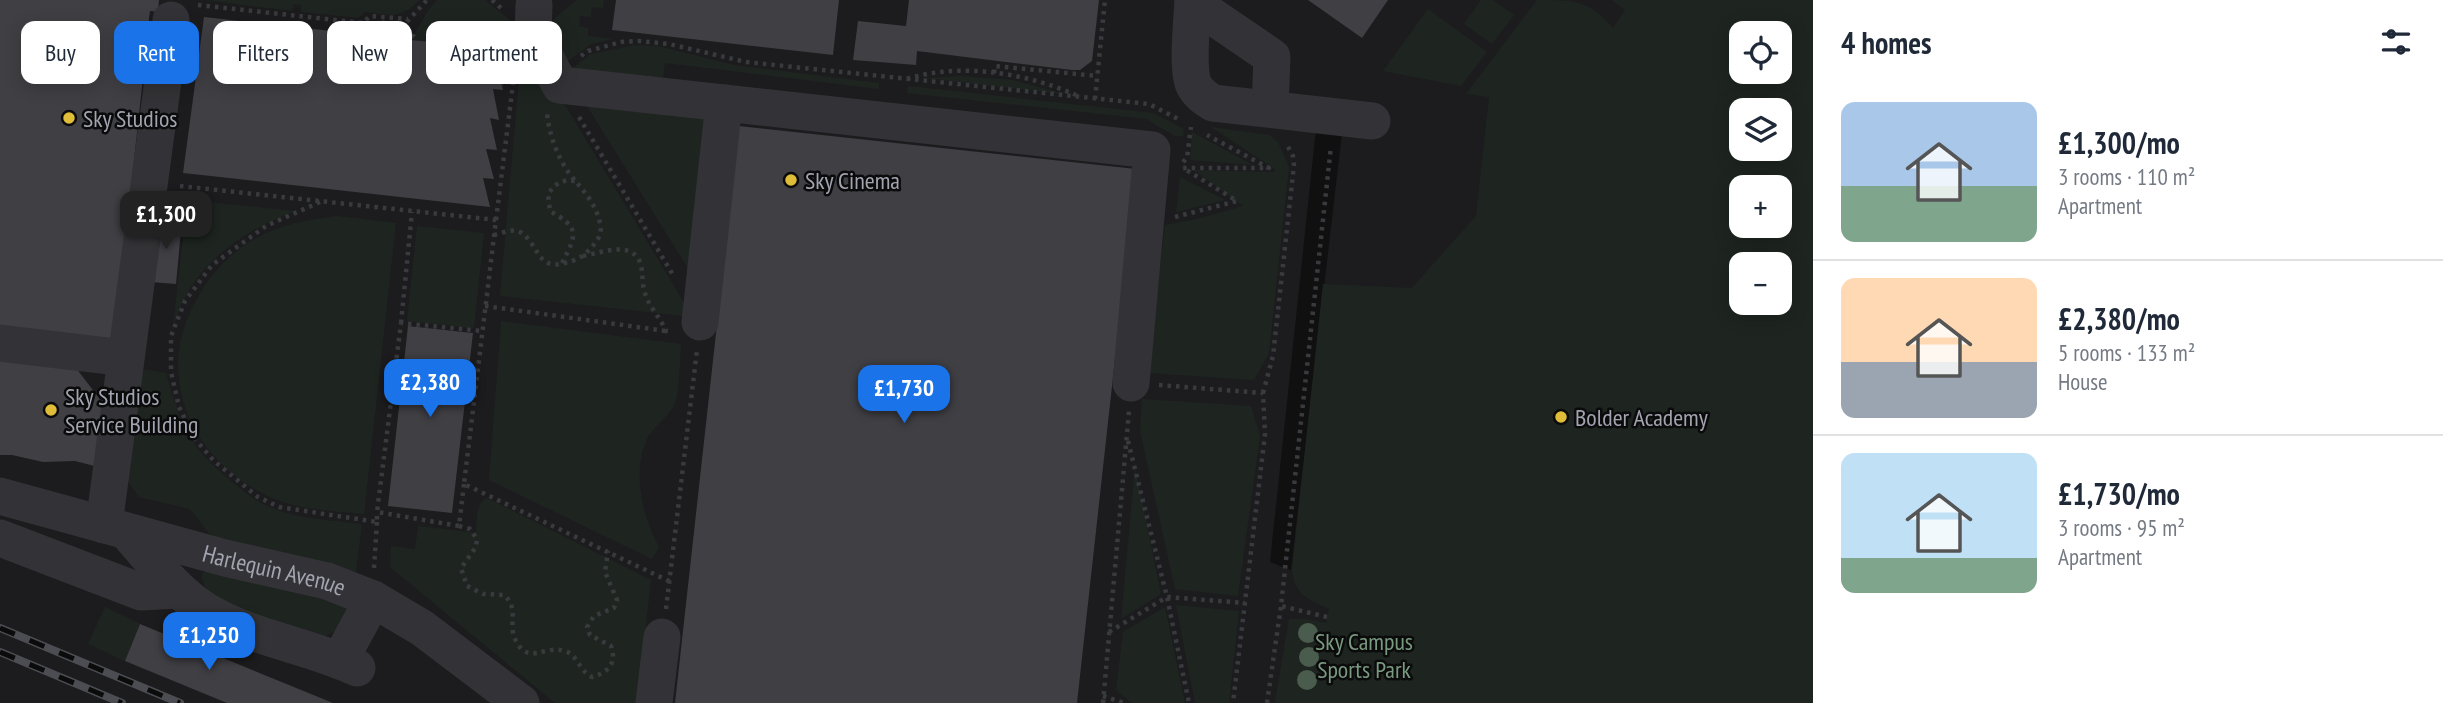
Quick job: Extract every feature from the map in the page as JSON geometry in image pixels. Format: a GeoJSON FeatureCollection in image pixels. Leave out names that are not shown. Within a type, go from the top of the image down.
{"type":"FeatureCollection","features":[{"type":"Feature","properties":{"kind":"street"},"geometry":{"type":"LineString","coordinates":[[1193,1],[1272,57],[1270,109]]}},
{"type":"Feature","properties":{"kind":"street"},"geometry":{"type":"LineString","coordinates":[[1193,1],[1191,68],[1194,84],[1201,96],[1202,115],[1270,109],[1372,121]]}},
{"type":"Feature","properties":{"kind":"street"},"geometry":{"type":"LineString","coordinates":[[181,13],[125,358],[115,528],[178,590],[205,610],[232,624],[349,664],[373,585]]}},
{"type":"Feature","properties":{"kind":"street"},"geometry":{"type":"LineString","coordinates":[[562,82],[724,103],[918,135],[1152,150],[1131,383]]}},
{"type":"Feature","properties":{"kind":"street"},"geometry":{"type":"LineString","coordinates":[[688,329],[724,103]]}},
{"type":"Feature","properties":{"kind":"street"},"geometry":{"type":"LineString","coordinates":[[0,343],[125,358]]}},
{"type":"Feature","properties":{"kind":"street","name":"Harlequin Avenue"},"geometry":{"type":"LineString","coordinates":[[0,496],[225,558],[327,581],[373,585],[422,628],[521,703]]}},
{"type":"Feature","properties":{"kind":"street"},"geometry":{"type":"LineString","coordinates":[[0,538],[141,592],[178,590]]}},
{"type":"Feature","properties":{"kind":"street"},"geometry":{"type":"LineString","coordinates":[[654,703],[662,638]]}},
{"type":"Feature","properties":{"kind":"path"},"geometry":{"type":"LineString","coordinates":[[181,13],[363,23],[370,16],[408,19],[428,0]]}},
{"type":"Feature","properties":{"kind":"path"},"geometry":{"type":"LineString","coordinates":[[1095,99],[1105,0]]}},
{"type":"Feature","properties":{"kind":"path"},"geometry":{"type":"LineString","coordinates":[[459,526],[518,43],[532,10]]}},
{"type":"Feature","properties":{"kind":"path"},"geometry":{"type":"LineString","coordinates":[[994,73],[995,63],[1097,76]]}},
{"type":"Feature","properties":{"kind":"path"},"geometry":{"type":"LineString","coordinates":[[903,80],[935,73],[994,73],[1041,82],[1080,97]]}},
{"type":"Feature","properties":{"kind":"path"},"geometry":{"type":"LineString","coordinates":[[558,84],[547,111],[548,125],[561,160],[592,200],[601,230],[597,242],[582,256]]}},
{"type":"Feature","properties":{"kind":"path"},"geometry":{"type":"LineString","coordinates":[[560,84],[688,329],[671,582],[662,638]]}},
{"type":"Feature","properties":{"kind":"path"},"geometry":{"type":"LineString","coordinates":[[1181,121],[1202,115]]}},
{"type":"Feature","properties":{"kind":"path"},"geometry":{"type":"LineString","coordinates":[[1187,158],[1202,115]]}},
{"type":"Feature","properties":{"kind":"path"},"geometry":{"type":"LineString","coordinates":[[1145,225],[1237,201],[1183,168],[1269,168],[1202,115]]}},
{"type":"Feature","properties":{"kind":"path"},"geometry":{"type":"LineString","coordinates":[[1267,703],[1281,606],[1335,117]]}},
{"type":"Feature","properties":{"kind":"path"},"geometry":{"type":"LineString","coordinates":[[562,264],[575,235],[571,225],[550,211],[548,194],[559,182],[577,181]]}},
{"type":"Feature","properties":{"kind":"path"},"geometry":{"type":"LineString","coordinates":[[173,186],[496,220]]}},
{"type":"Feature","properties":{"kind":"path"},"geometry":{"type":"LineString","coordinates":[[321,202],[266,226],[212,265],[185,301],[171,336],[171,372],[179,407],[195,439],[214,461],[258,497],[279,507],[376,522]]}},
{"type":"Feature","properties":{"kind":"path"},"geometry":{"type":"LineString","coordinates":[[373,585],[377,512],[412,212]]}},
{"type":"Feature","properties":{"kind":"path"},"geometry":{"type":"LineString","coordinates":[[494,235],[512,230],[520,232],[547,264],[562,264],[582,256],[618,249],[632,251],[639,260],[648,302],[659,315],[688,329]]}},
{"type":"Feature","properties":{"kind":"path"},"geometry":{"type":"LineString","coordinates":[[485,306],[688,329]]}},
{"type":"Feature","properties":{"kind":"path"},"geometry":{"type":"LineString","coordinates":[[401,323],[482,331]]}},
{"type":"Feature","properties":{"kind":"path"},"geometry":{"type":"LineString","coordinates":[[1102,703],[1131,383],[1263,393],[1265,434],[1233,703]]}},
{"type":"Feature","properties":{"kind":"path"},"geometry":{"type":"LineString","coordinates":[[1127,435],[1167,597],[1189,703]]}},
{"type":"Feature","properties":{"kind":"path"},"geometry":{"type":"LineString","coordinates":[[464,484],[671,582]]}},
{"type":"Feature","properties":{"kind":"path"},"geometry":{"type":"LineString","coordinates":[[377,512],[470,528],[477,539],[476,547],[463,564],[462,574],[467,586],[483,594],[505,595],[514,613],[510,628],[525,653],[534,654],[555,649],[566,651],[585,674],[592,677],[607,671],[614,655],[611,646],[590,635],[587,627],[594,616],[614,608],[617,600],[605,572],[608,551]]}},
{"type":"Feature","properties":{"kind":"path"},"geometry":{"type":"LineString","coordinates":[[1109,632],[1167,597],[1245,603]]}},
{"type":"Feature","properties":{"kind":"path"},"geometry":{"type":"LineString","coordinates":[[1281,606],[1326,617]]}},
{"type":"Feature","properties":{"kind":"path"},"geometry":{"type":"LineString","coordinates":[[1103,696],[1124,703]]}},
{"type":"Feature","properties":{"kind":"shaded area","name":"Sky Studios"},"geometry":{"type":"Polygon","coordinates":[[[0,0],[1813,0],[1792,211],[1792,175],[1729,175],[1729,238],[1789,238],[1788,252],[1729,252],[1729,315],[1782,315],[1743,703],[0,703],[0,0]],[[1316,129],[1270,562],[1291,570],[1342,133],[1316,129]]]}},
{"type":"Feature","properties":{"kind":"green space"},"geometry":{"type":"Polygon","coordinates":[[[206,0],[420,0],[406,11],[395,15],[365,12],[358,18],[301,12],[301,5],[293,4],[292,11],[206,0]]]}},
{"type":"Feature","properties":{"kind":"green space"},"geometry":{"type":"Polygon","coordinates":[[[437,0],[485,0],[510,21],[426,21],[426,41],[412,40],[427,12],[437,0]]]}},
{"type":"Feature","properties":{"kind":"green space"},"geometry":{"type":"Polygon","coordinates":[[[576,0],[604,0],[603,8],[592,7],[591,17],[580,16],[579,26],[588,28],[588,36],[613,39],[591,44],[563,65],[562,21],[554,21],[576,0]]]}},
{"type":"Feature","properties":{"kind":"green space"},"geometry":{"type":"Polygon","coordinates":[[[1481,0],[1493,0],[1514,15],[1492,44],[1464,24],[1481,0]]]}},
{"type":"Feature","properties":{"kind":"green space","name":"Bolder Academy"},"geometry":{"type":"Polygon","coordinates":[[[1537,0],[1572,1],[1596,12],[1613,28],[1625,10],[1612,0],[1813,0],[1813,703],[1275,703],[1289,619],[1326,623],[1329,609],[1299,591],[1292,570],[1323,284],[1412,288],[1476,216],[1489,97],[1466,94],[1537,0]]]}},
{"type":"Feature","properties":{"kind":"green space"},"geometry":{"type":"Polygon","coordinates":[[[1428,9],[1487,52],[1461,86],[1383,71],[1428,9]]]}},
{"type":"Feature","properties":{"kind":"green space"},"geometry":{"type":"Polygon","coordinates":[[[635,45],[658,46],[734,65],[879,83],[879,89],[665,63],[662,85],[570,70],[591,54],[635,45]]]}},
{"type":"Feature","properties":{"kind":"green space"},"geometry":{"type":"Polygon","coordinates":[[[960,76],[1013,80],[1065,94],[925,78],[960,76]]]}},
{"type":"Feature","properties":{"kind":"green space"},"geometry":{"type":"Polygon","coordinates":[[[519,84],[550,84],[686,306],[684,316],[500,296],[519,84]]]}},
{"type":"Feature","properties":{"kind":"green space"},"geometry":{"type":"Polygon","coordinates":[[[908,86],[1153,113],[1184,129],[1183,136],[1175,136],[1146,119],[907,93],[908,86]]]}},
{"type":"Feature","properties":{"kind":"green space"},"geometry":{"type":"Polygon","coordinates":[[[584,101],[706,116],[689,270],[584,101]]]}},
{"type":"Feature","properties":{"kind":"green space"},"geometry":{"type":"Polygon","coordinates":[[[1211,127],[1269,135],[1278,142],[1289,167],[1269,353],[1254,380],[1148,373],[1165,225],[1243,206],[1194,170],[1274,172],[1275,169],[1211,127]]]}},
{"type":"Feature","properties":{"kind":"green space"},"geometry":{"type":"Polygon","coordinates":[[[1192,132],[1253,165],[1190,160],[1192,132]]]}},
{"type":"Feature","properties":{"kind":"green space"},"geometry":{"type":"Polygon","coordinates":[[[1180,177],[1225,200],[1176,212],[1180,177]]]}},
{"type":"Feature","properties":{"kind":"green space"},"geometry":{"type":"Polygon","coordinates":[[[187,200],[295,211],[254,230],[219,254],[192,286],[173,327],[187,200]]]}},
{"type":"Feature","properties":{"kind":"green space"},"geometry":{"type":"Polygon","coordinates":[[[337,216],[396,223],[364,514],[292,505],[270,497],[243,481],[219,462],[201,439],[187,413],[180,386],[178,357],[184,328],[197,299],[213,274],[251,241],[271,231],[303,221],[337,216]]]}},
{"type":"Feature","properties":{"kind":"green space"},"geometry":{"type":"Polygon","coordinates":[[[417,226],[484,233],[474,328],[407,321],[417,226]]]}},
{"type":"Feature","properties":{"kind":"green space"},"geometry":{"type":"Polygon","coordinates":[[[501,321],[681,344],[677,398],[670,412],[648,437],[640,464],[644,507],[659,547],[652,559],[489,480],[501,321]]]}},
{"type":"Feature","properties":{"kind":"green space"},"geometry":{"type":"Polygon","coordinates":[[[133,368],[166,373],[182,422],[195,445],[216,468],[253,498],[290,514],[362,524],[356,572],[216,542],[190,509],[139,497],[121,471],[133,368]]]}},
{"type":"Feature","properties":{"kind":"green space"},"geometry":{"type":"Polygon","coordinates":[[[1142,399],[1251,406],[1260,436],[1238,596],[1175,589],[1140,431],[1142,399]]]}},
{"type":"Feature","properties":{"kind":"green space"},"geometry":{"type":"Polygon","coordinates":[[[1135,467],[1161,594],[1121,619],[1135,467]]]}},
{"type":"Feature","properties":{"kind":"green space"},"geometry":{"type":"Polygon","coordinates":[[[487,498],[651,580],[637,703],[555,703],[390,567],[391,546],[415,549],[418,526],[476,533],[480,504],[487,498]]]}},
{"type":"Feature","properties":{"kind":"green space"},"geometry":{"type":"Polygon","coordinates":[[[210,571],[349,605],[344,626],[319,640],[293,641],[207,591],[201,576],[210,571]]]}},
{"type":"Feature","properties":{"kind":"green space"},"geometry":{"type":"Polygon","coordinates":[[[1176,605],[1239,611],[1229,703],[1195,703],[1176,605]]]}},
{"type":"Feature","properties":{"kind":"green space"},"geometry":{"type":"Polygon","coordinates":[[[105,607],[140,624],[125,661],[88,644],[105,607]]]}},
{"type":"Feature","properties":{"kind":"green space"},"geometry":{"type":"Polygon","coordinates":[[[1165,607],[1185,703],[1132,703],[1116,690],[1123,632],[1165,607]]]}},
{"type":"Feature","properties":{"kind":"building","name":"Sky Studios"},"geometry":{"type":"Polygon","coordinates":[[[0,0],[159,0],[158,12],[150,11],[149,21],[114,21],[114,84],[142,84],[114,346],[0,338],[0,0]]]}},
{"type":"Feature","properties":{"kind":"building"},"geometry":{"type":"Polygon","coordinates":[[[616,0],[839,0],[833,55],[612,30],[616,0]]]}},
{"type":"Feature","properties":{"kind":"building"},"geometry":{"type":"Polygon","coordinates":[[[909,0],[1099,0],[1092,61],[1080,70],[1072,70],[917,51],[916,65],[853,60],[858,21],[906,26],[909,0]]]}},
{"type":"Feature","properties":{"kind":"building"},"geometry":{"type":"Polygon","coordinates":[[[1308,0],[1388,0],[1362,38],[1308,0]]]}},
{"type":"Feature","properties":{"kind":"building"},"geometry":{"type":"Polygon","coordinates":[[[204,17],[240,21],[213,21],[213,84],[313,84],[313,29],[327,30],[327,84],[412,84],[412,40],[426,41],[426,84],[502,84],[503,90],[493,89],[499,120],[490,118],[497,150],[486,149],[494,179],[483,178],[490,207],[183,173],[195,84],[199,84],[199,54],[204,17]]]}},
{"type":"Feature","properties":{"kind":"building"},"geometry":{"type":"Polygon","coordinates":[[[739,126],[1136,169],[1077,703],[675,703],[739,126]]]}},
{"type":"Feature","properties":{"kind":"building"},"geometry":{"type":"Polygon","coordinates":[[[156,218],[182,220],[176,284],[150,282],[156,218]]]}},
{"type":"Feature","properties":{"kind":"building"},"geometry":{"type":"Polygon","coordinates":[[[408,326],[473,333],[452,513],[388,506],[408,326]]]}},
{"type":"Feature","properties":{"kind":"building","name":"Sky Studios Service Building"},"geometry":{"type":"Polygon","coordinates":[[[0,356],[76,368],[99,398],[106,423],[102,468],[75,461],[43,462],[0,455],[0,356]]]}},
{"type":"Feature","properties":{"kind":"building"},"geometry":{"type":"Polygon","coordinates":[[[140,624],[333,703],[227,703],[125,661],[140,624]]]}},
{"type":"Feature","properties":{"kind":"railway"},"geometry":{"type":"LineString","coordinates":[[0,628],[180,703]]}},
{"type":"Feature","properties":{"kind":"railway"},"geometry":{"type":"LineString","coordinates":[[0,652],[122,703]]}},
{"type":"Feature","properties":{"kind":"place","name":"Sky Studios"},"geometry":{"type":"Point","coordinates":[69,118]}},
{"type":"Feature","properties":{"kind":"place","name":"Sky Cinema"},"geometry":{"type":"Point","coordinates":[791,180]}},
{"type":"Feature","properties":{"kind":"place","name":"Sky Studios Service Building"},"geometry":{"type":"Point","coordinates":[51,410]}},
{"type":"Feature","properties":{"kind":"place","name":"Bolder Academy"},"geometry":{"type":"Point","coordinates":[1561,417]}},
{"type":"Feature","properties":{"kind":"park label","name":"Sky Campus Sports Park"},"geometry":{"type":"Point","coordinates":[1364,655]}}]}
